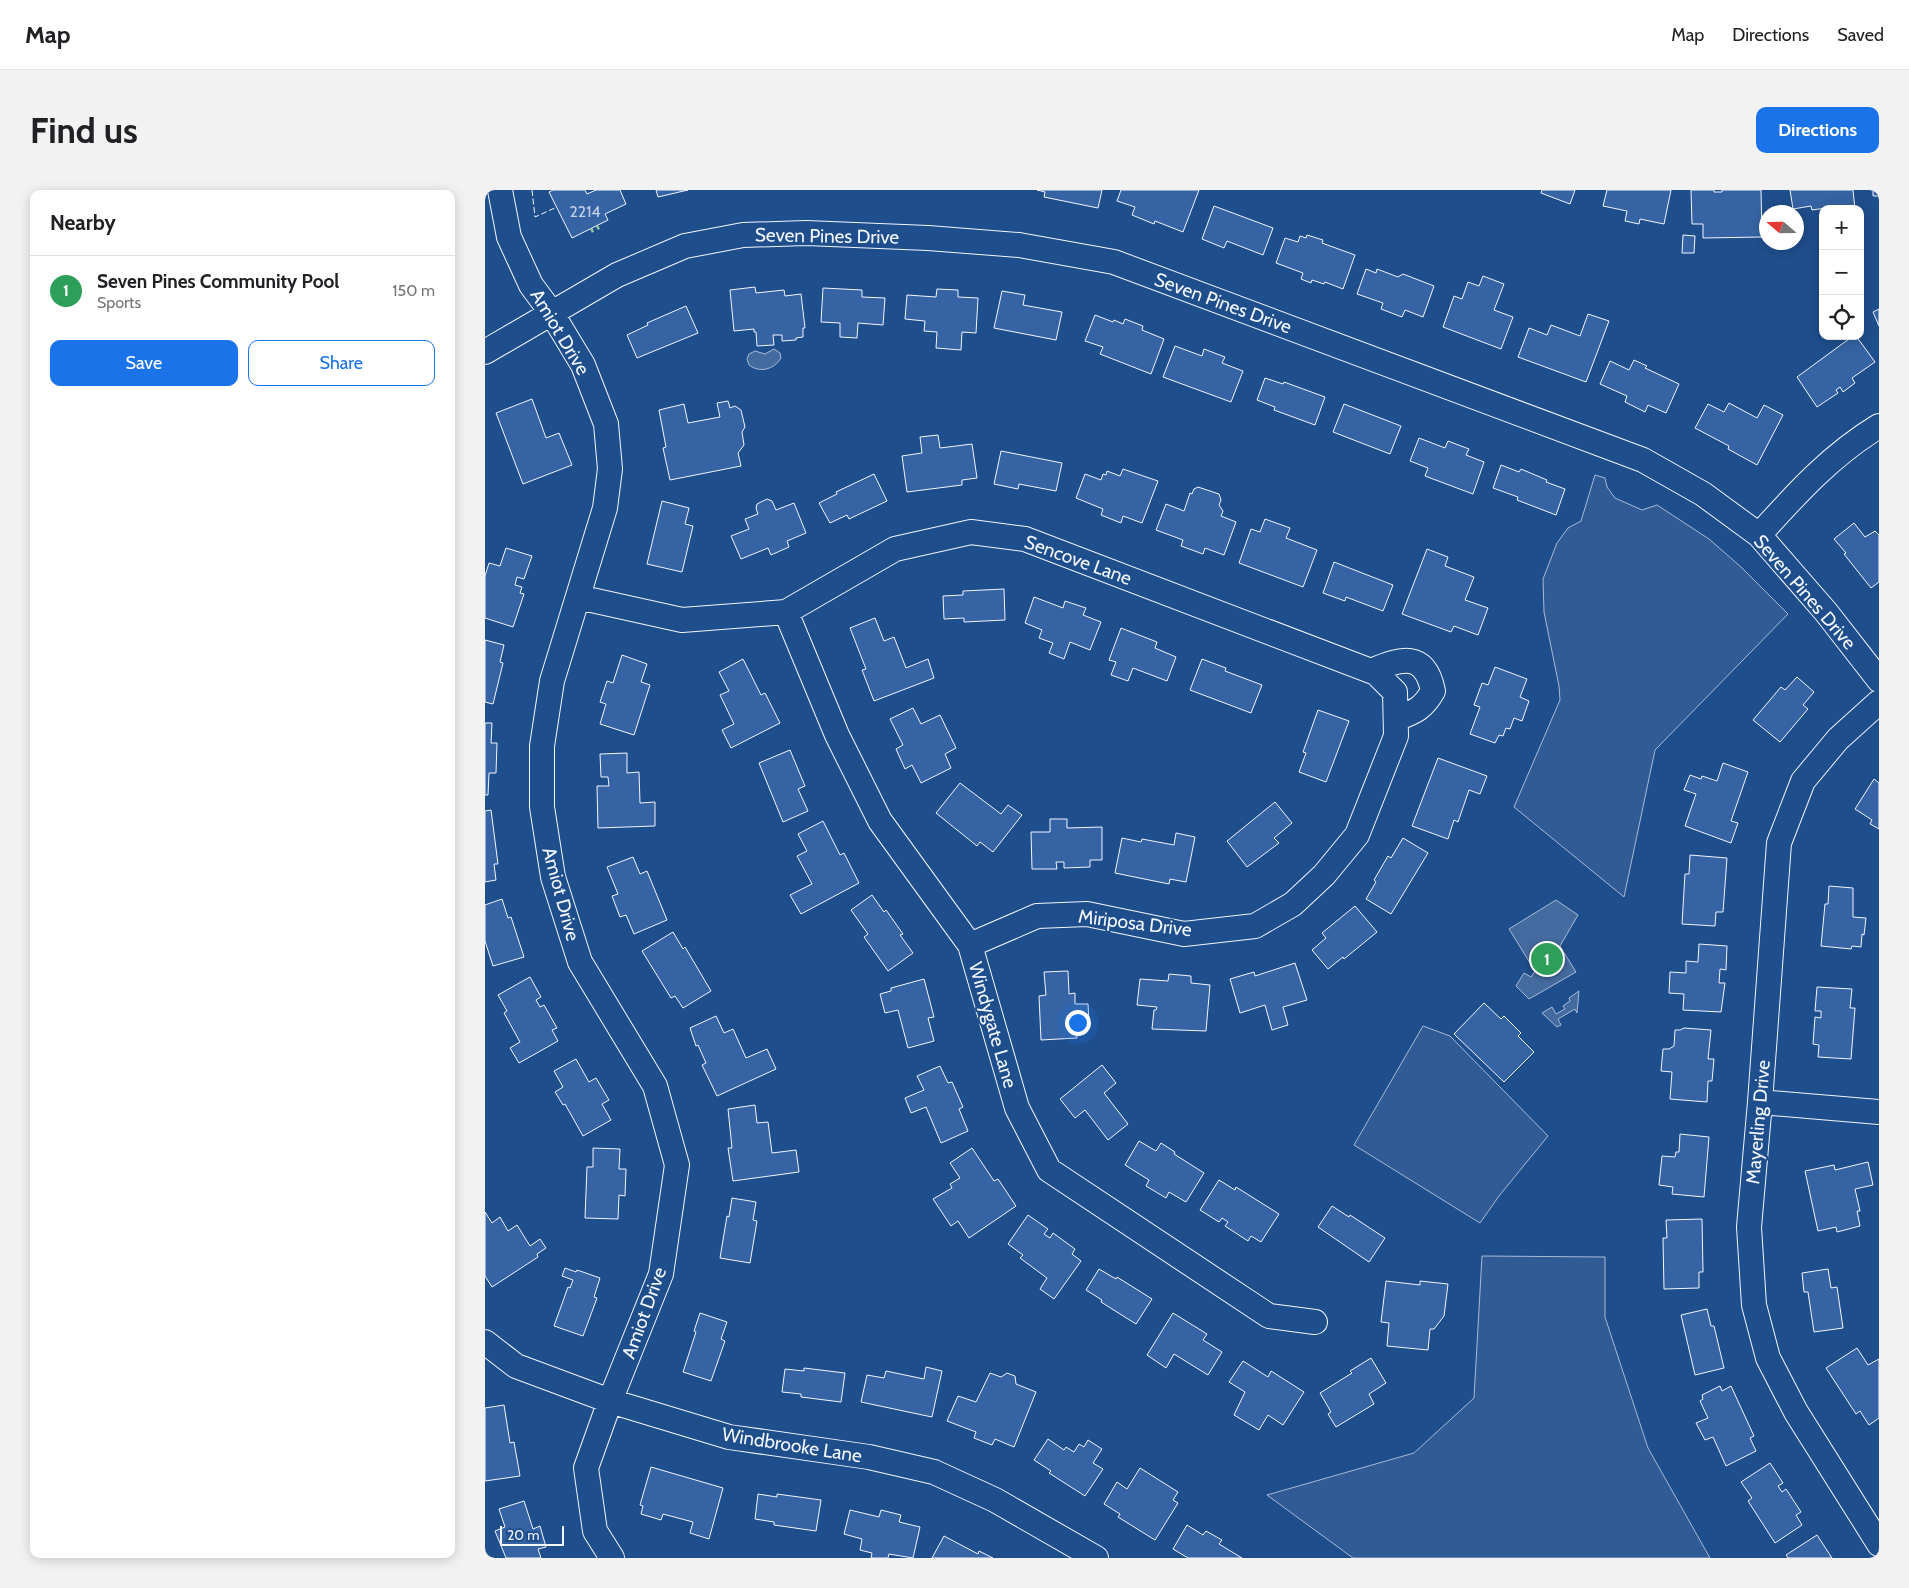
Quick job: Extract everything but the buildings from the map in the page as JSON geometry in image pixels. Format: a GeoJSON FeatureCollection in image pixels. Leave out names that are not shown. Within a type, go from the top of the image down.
{"type":"FeatureCollection","features":[{"type":"Feature","properties":{"kind":"street","name":"Amiot Drive"},"geometry":{"type":"LineString","coordinates":[[500,190],[509,237],[531,285],[551,312],[583,365],[606,424],[610,469],[605,508],[552,681],[542,746],[542,807],[553,877],[580,962],[655,1086],[677,1165],[661,1274],[610,1401],[586,1468],[595,1532],[612,1558]]}},
{"type":"Feature","properties":{"kind":"street","name":"Seven Pines Drive"},"geometry":{"type":"LineString","coordinates":[[485,352],[617,275],[685,246],[743,235],[806,234],[928,238],[1019,245],[1114,262],[1643,460],[1703,494],[1759,535],[1826,612],[1879,680]]}},
{"type":"Feature","properties":{"kind":"street"},"geometry":{"type":"LineString","coordinates":[[1759,535],[1806,482],[1862,436],[1879,426]]}},
{"type":"Feature","properties":{"kind":"street","name":"Sencove Lane"},"geometry":{"type":"LineString","coordinates":[[578,597],[683,620],[786,612],[895,549],[971,532],[1025,539],[1376,673],[1395,692]]}},
{"type":"Feature","properties":{"kind":"street","name":"Windygate Lane"},"geometry":{"type":"LineString","coordinates":[[786,612],[837,735],[880,821],[970,945],[1017,1108],[1049,1170],[1269,1316],[1315,1322]]}},
{"type":"Feature","properties":{"kind":"street"},"geometry":{"type":"LineString","coordinates":[[1371,671],[1404,660],[1417,662],[1431,678],[1433,691],[1426,704],[1396,720]]}},
{"type":"Feature","properties":{"kind":"street","name":"Miriposa Drive"},"geometry":{"type":"LineString","coordinates":[[970,945],[1037,916],[1087,914],[1184,934],[1255,926],[1293,904],[1325,875],[1357,835],[1396,736],[1395,692]]}},
{"type":"Feature","properties":{"kind":"street","name":"Mayerling Drive"},"geometry":{"type":"LineString","coordinates":[[1879,702],[1837,739],[1803,780],[1779,843],[1749,1227],[1754,1305],[1768,1358],[1796,1412],[1879,1544]]}},
{"type":"Feature","properties":{"kind":"street"},"geometry":{"type":"LineString","coordinates":[[1760,1102],[1879,1112]]}},
{"type":"Feature","properties":{"kind":"street","name":"Windbrooke Lane"},"geometry":{"type":"LineString","coordinates":[[485,1342],[517,1366],[610,1401],[729,1437],[869,1458],[934,1472],[995,1500],[1095,1558]]}},
{"type":"Feature","properties":{"kind":"shaded area"},"geometry":{"type":"Polygon","coordinates":[[[774,349],[780,353],[781,358],[770,368],[757,369],[749,365],[747,359],[749,354],[755,351],[765,354],[774,349]]]}},
{"type":"Feature","properties":{"kind":"shaded area"},"geometry":{"type":"Polygon","coordinates":[[[1595,475],[1605,478],[1607,487],[1615,498],[1642,510],[1657,505],[1709,539],[1741,567],[1788,614],[1655,750],[1624,897],[1514,807],[1560,700],[1559,686],[1544,612],[1543,579],[1557,543],[1568,528],[1581,521],[1595,475]]]}},
{"type":"Feature","properties":{"kind":"shaded area"},"geometry":{"type":"Polygon","coordinates":[[[1556,900],[1578,915],[1560,946],[1576,972],[1529,999],[1516,986],[1524,973],[1531,977],[1535,971],[1509,929],[1556,900]]]}},
{"type":"Feature","properties":{"kind":"shaded area"},"geometry":{"type":"Polygon","coordinates":[[[1579,991],[1577,1013],[1575,1009],[1558,1019],[1561,1025],[1557,1027],[1542,1013],[1552,1007],[1556,1014],[1565,1009],[1563,1006],[1570,1001],[1569,998],[1579,991]]]}},
{"type":"Feature","properties":{"kind":"shaded area"},"geometry":{"type":"Polygon","coordinates":[[[1423,1026],[1450,1036],[1548,1136],[1499,1196],[1480,1223],[1354,1145],[1423,1026]]]}},
{"type":"Feature","properties":{"kind":"shaded area"},"geometry":{"type":"Polygon","coordinates":[[[1482,1256],[1605,1257],[1605,1317],[1648,1448],[1710,1558],[1353,1558],[1267,1495],[1414,1453],[1474,1398],[1482,1256]]]}},
{"type":"Feature","properties":{"kind":"hedge"},"geometry":{"type":"LineString","coordinates":[[591,231],[601,226]]}},
{"type":"Feature","properties":{"kind":"fence"},"geometry":{"type":"LineString","coordinates":[[532,190],[535,217],[557,207]]}},
{"type":"Feature","properties":{"kind":"place","name":"Seven Pines Community Pool"},"geometry":{"type":"Point","coordinates":[1547,959]}}]}
